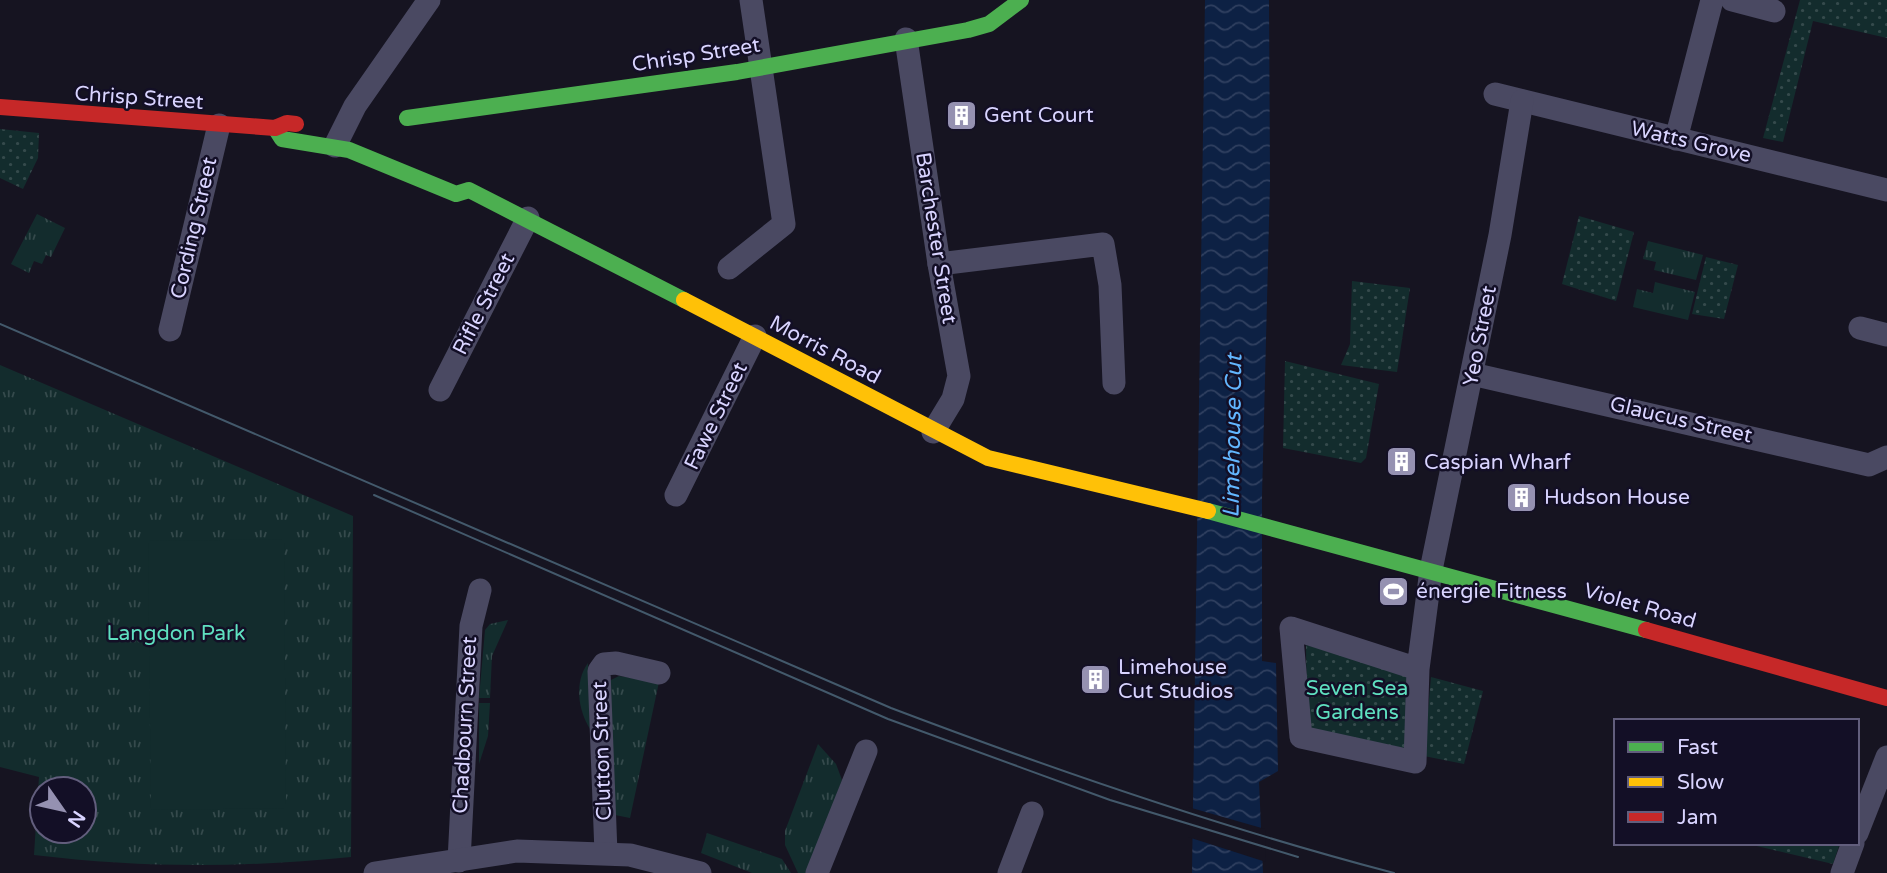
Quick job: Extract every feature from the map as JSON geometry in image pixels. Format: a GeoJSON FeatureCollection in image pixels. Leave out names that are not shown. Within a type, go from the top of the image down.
{"type":"FeatureCollection","features":[{"type":"Feature","properties":{"kind":"street"},"geometry":{"type":"LineString","coordinates":[[342,135],[429,0]]}},
{"type":"Feature","properties":{"kind":"street"},"geometry":{"type":"LineString","coordinates":[[729,268],[784,224],[751,0]]}},
{"type":"Feature","properties":{"kind":"street","name":"Chrisp Street"},"geometry":{"type":"LineString","coordinates":[[407,118],[761,67],[989,24],[1021,0]]}},
{"type":"Feature","properties":{"kind":"street"},"geometry":{"type":"LineString","coordinates":[[1676,139],[1712,0]]}},
{"type":"Feature","properties":{"kind":"street"},"geometry":{"type":"LineString","coordinates":[[1732,0],[1774,11]]}},
{"type":"Feature","properties":{"kind":"street","name":"Barchester Street"},"geometry":{"type":"LineString","coordinates":[[906,39],[939,264],[959,376],[953,399],[933,432]]}},
{"type":"Feature","properties":{"kind":"street","name":"Watts Grove"},"geometry":{"type":"LineString","coordinates":[[1495,94],[1887,190]]}},
{"type":"Feature","properties":{"kind":"street","name":"Yeo Street"},"geometry":{"type":"LineString","coordinates":[[1431,570],[1500,235],[1522,101]]}},
{"type":"Feature","properties":{"kind":"street","name":"Chrisp Street"},"geometry":{"type":"LineString","coordinates":[[0,107],[219,125],[275,128],[287,122],[309,125]]}},
{"type":"Feature","properties":{"kind":"street","name":"Cording Street"},"geometry":{"type":"LineString","coordinates":[[170,330],[219,125]]}},
{"type":"Feature","properties":{"kind":"street","name":"Chrisp Street"},"geometry":{"type":"LineString","coordinates":[[275,128],[282,139],[342,135],[373,158]]}},
{"type":"Feature","properties":{"kind":"street","name":"Morris Road"},"geometry":{"type":"LineString","coordinates":[[373,158],[456,194],[469,190],[528,218],[933,432],[988,458],[1178,502]]}},
{"type":"Feature","properties":{"kind":"street","name":"Morris Road"},"geometry":{"type":"LineString","coordinates":[[454,173],[465,179],[469,190]]}},
{"type":"Feature","properties":{"kind":"street","name":"Rifle Street"},"geometry":{"type":"LineString","coordinates":[[440,390],[528,218]]}},
{"type":"Feature","properties":{"kind":"street"},"geometry":{"type":"LineString","coordinates":[[939,264],[1103,244],[1110,285],[1114,383]]}},
{"type":"Feature","properties":{"kind":"street"},"geometry":{"type":"LineString","coordinates":[[1860,328],[1887,335]]}},
{"type":"Feature","properties":{"kind":"street","name":"Fawe Street"},"geometry":{"type":"LineString","coordinates":[[676,495],[755,336]]}},
{"type":"Feature","properties":{"kind":"street","name":"Glaucus Street"},"geometry":{"type":"LineString","coordinates":[[1472,374],[1869,465],[1887,457]]}},
{"type":"Feature","properties":{"kind":"street","name":"Violet Road"},"geometry":{"type":"LineString","coordinates":[[1178,502],[1280,528],[1887,698]]}},
{"type":"Feature","properties":{"kind":"street"},"geometry":{"type":"LineString","coordinates":[[1418,669],[1291,628],[1301,737],[1415,762],[1418,669],[1431,570]]}},
{"type":"Feature","properties":{"kind":"street","name":"Chadbourn Street"},"geometry":{"type":"LineString","coordinates":[[471,864],[470,638],[480,590]]}},
{"type":"Feature","properties":{"kind":"street","name":"Clutton Street"},"geometry":{"type":"LineString","coordinates":[[606,853],[599,670],[604,664],[616,663],[659,673]]}},
{"type":"Feature","properties":{"kind":"street"},"geometry":{"type":"LineString","coordinates":[[817,873],[866,751]]}},
{"type":"Feature","properties":{"kind":"street"},"geometry":{"type":"LineString","coordinates":[[1859,828],[1887,757]]}},
{"type":"Feature","properties":{"kind":"street"},"geometry":{"type":"LineString","coordinates":[[1009,873],[1032,813]]}},
{"type":"Feature","properties":{"kind":"street"},"geometry":{"type":"LineString","coordinates":[[1842,873],[1852,845]]}},
{"type":"Feature","properties":{"kind":"street"},"geometry":{"type":"LineString","coordinates":[[380,873],[471,864],[517,852],[630,855],[700,873]]}},
{"type":"Feature","properties":{"kind":"green space"},"geometry":{"type":"Polygon","coordinates":[[[1800,0],[1887,0],[1887,38],[1813,21],[1783,142],[1763,138],[1800,0]]]}},
{"type":"Feature","properties":{"kind":"green space"},"geometry":{"type":"Polygon","coordinates":[[[0,129],[39,133],[38,158],[23,189],[0,178],[0,129]]]}},
{"type":"Feature","properties":{"kind":"green space"},"geometry":{"type":"Polygon","coordinates":[[[37,214],[65,228],[51,257],[46,255],[42,264],[34,261],[29,273],[11,264],[37,214]]]}},
{"type":"Feature","properties":{"kind":"green space"},"geometry":{"type":"Polygon","coordinates":[[[1579,216],[1634,232],[1616,301],[1562,284],[1579,216]]]}},
{"type":"Feature","properties":{"kind":"green space"},"geometry":{"type":"Polygon","coordinates":[[[1648,241],[1703,255],[1696,280],[1654,270],[1656,262],[1643,259],[1648,241]]]}},
{"type":"Feature","properties":{"kind":"green space"},"geometry":{"type":"Polygon","coordinates":[[[1706,257],[1738,265],[1724,319],[1692,314],[1706,257]]]}},
{"type":"Feature","properties":{"kind":"green space"},"geometry":{"type":"Polygon","coordinates":[[[1352,281],[1410,288],[1397,372],[1341,365],[1350,344],[1352,281]]]}},
{"type":"Feature","properties":{"kind":"green space"},"geometry":{"type":"Polygon","coordinates":[[[1655,282],[1695,292],[1688,320],[1633,307],[1637,289],[1653,293],[1655,282]]]}},
{"type":"Feature","properties":{"kind":"green space"},"geometry":{"type":"Polygon","coordinates":[[[1285,361],[1379,384],[1366,458],[1361,463],[1283,448],[1285,361]]]}},
{"type":"Feature","properties":{"kind":"green space","name":"Langdon Park"},"geometry":{"type":"Polygon","coordinates":[[[0,365],[353,516],[351,857],[192,865],[34,855],[35,845],[98,845],[98,775],[31,775],[0,767],[0,365]]]}},
{"type":"Feature","properties":{"kind":"green space"},"geometry":{"type":"Polygon","coordinates":[[[284,539],[286,808],[151,810],[148,541],[284,539]]]}},
{"type":"Feature","properties":{"kind":"green space"},"geometry":{"type":"Polygon","coordinates":[[[508,620],[492,656],[490,698],[479,698],[485,630],[490,624],[508,620]]]}},
{"type":"Feature","properties":{"kind":"green space","name":"Seven Sea Gardens"},"geometry":{"type":"Polygon","coordinates":[[[1306,645],[1412,672],[1407,752],[1307,731],[1306,645]]]}},
{"type":"Feature","properties":{"kind":"green space"},"geometry":{"type":"Polygon","coordinates":[[[588,663],[590,729],[579,696],[581,679],[588,663]]]}},
{"type":"Feature","properties":{"kind":"green space"},"geometry":{"type":"Polygon","coordinates":[[[619,676],[659,682],[630,818],[615,815],[609,681],[619,676]]]}},
{"type":"Feature","properties":{"kind":"green space"},"geometry":{"type":"Polygon","coordinates":[[[1431,677],[1483,691],[1464,764],[1424,756],[1431,677]]]}},
{"type":"Feature","properties":{"kind":"green space"},"geometry":{"type":"Polygon","coordinates":[[[479,703],[490,703],[488,736],[479,764],[479,703]]]}},
{"type":"Feature","properties":{"kind":"green space"},"geometry":{"type":"Polygon","coordinates":[[[818,744],[836,764],[842,780],[808,873],[798,873],[785,845],[785,831],[818,744]]]}},
{"type":"Feature","properties":{"kind":"green space"},"geometry":{"type":"Polygon","coordinates":[[[707,833],[782,859],[791,873],[752,873],[701,853],[707,833]]]}},
{"type":"Feature","properties":{"kind":"green space"},"geometry":{"type":"Polygon","coordinates":[[[1752,845],[1839,845],[1833,864],[1752,845]]]}},
{"type":"Feature","properties":{"kind":"water","name":"Limehouse Cut"},"geometry":{"type":"Polygon","coordinates":[[[1205,0],[1269,0],[1270,183],[1262,496],[1262,661],[1276,663],[1278,771],[1259,782],[1263,873],[1192,873],[1205,0]]]}},
{"type":"Feature","properties":{"kind":"pier"},"geometry":{"type":"Polygon","coordinates":[[[1188,807],[1265,829],[1266,862],[1188,837],[1188,807]]]}},
{"type":"Feature","properties":{"kind":"tram line"},"geometry":{"type":"LineString","coordinates":[[0,324],[891,708],[1140,797],[1266,837],[1394,873]]}},
{"type":"Feature","properties":{"kind":"tram line"},"geometry":{"type":"LineString","coordinates":[[374,495],[888,719],[1110,800],[1298,857]]}},
{"type":"Feature","properties":{"kind":"traffic: fast"},"geometry":{"type":"LineString","coordinates":[[407,118],[737,72],[968,30],[989,24],[1021,0]]}},
{"type":"Feature","properties":{"kind":"traffic: fast"},"geometry":{"type":"LineString","coordinates":[[275,128],[282,139],[349,150],[456,194],[469,190],[684,300]]}},
{"type":"Feature","properties":{"kind":"traffic: fast"},"geometry":{"type":"LineString","coordinates":[[1208,511],[1646,630]]}},
{"type":"Feature","properties":{"kind":"traffic: slow"},"geometry":{"type":"LineString","coordinates":[[684,300],[988,458],[1208,511]]}},
{"type":"Feature","properties":{"kind":"traffic: jam"},"geometry":{"type":"LineString","coordinates":[[0,107],[275,128],[287,123],[296,124]]}},
{"type":"Feature","properties":{"kind":"traffic: jam"},"geometry":{"type":"LineString","coordinates":[[1646,630],[1887,698]]}},
{"type":"Feature","properties":{"kind":"place","name":"Gent Court"},"geometry":{"type":"Point","coordinates":[961,115]}},
{"type":"Feature","properties":{"kind":"place","name":"Caspian Wharf"},"geometry":{"type":"Point","coordinates":[1401,462]}},
{"type":"Feature","properties":{"kind":"place","name":"Hudson House"},"geometry":{"type":"Point","coordinates":[1521,497]}},
{"type":"Feature","properties":{"kind":"place","name":"énergie Fitness"},"geometry":{"type":"Point","coordinates":[1393,591]}},
{"type":"Feature","properties":{"kind":"place","name":"Limehouse Cut Studios"},"geometry":{"type":"Point","coordinates":[1095,679]}}]}
